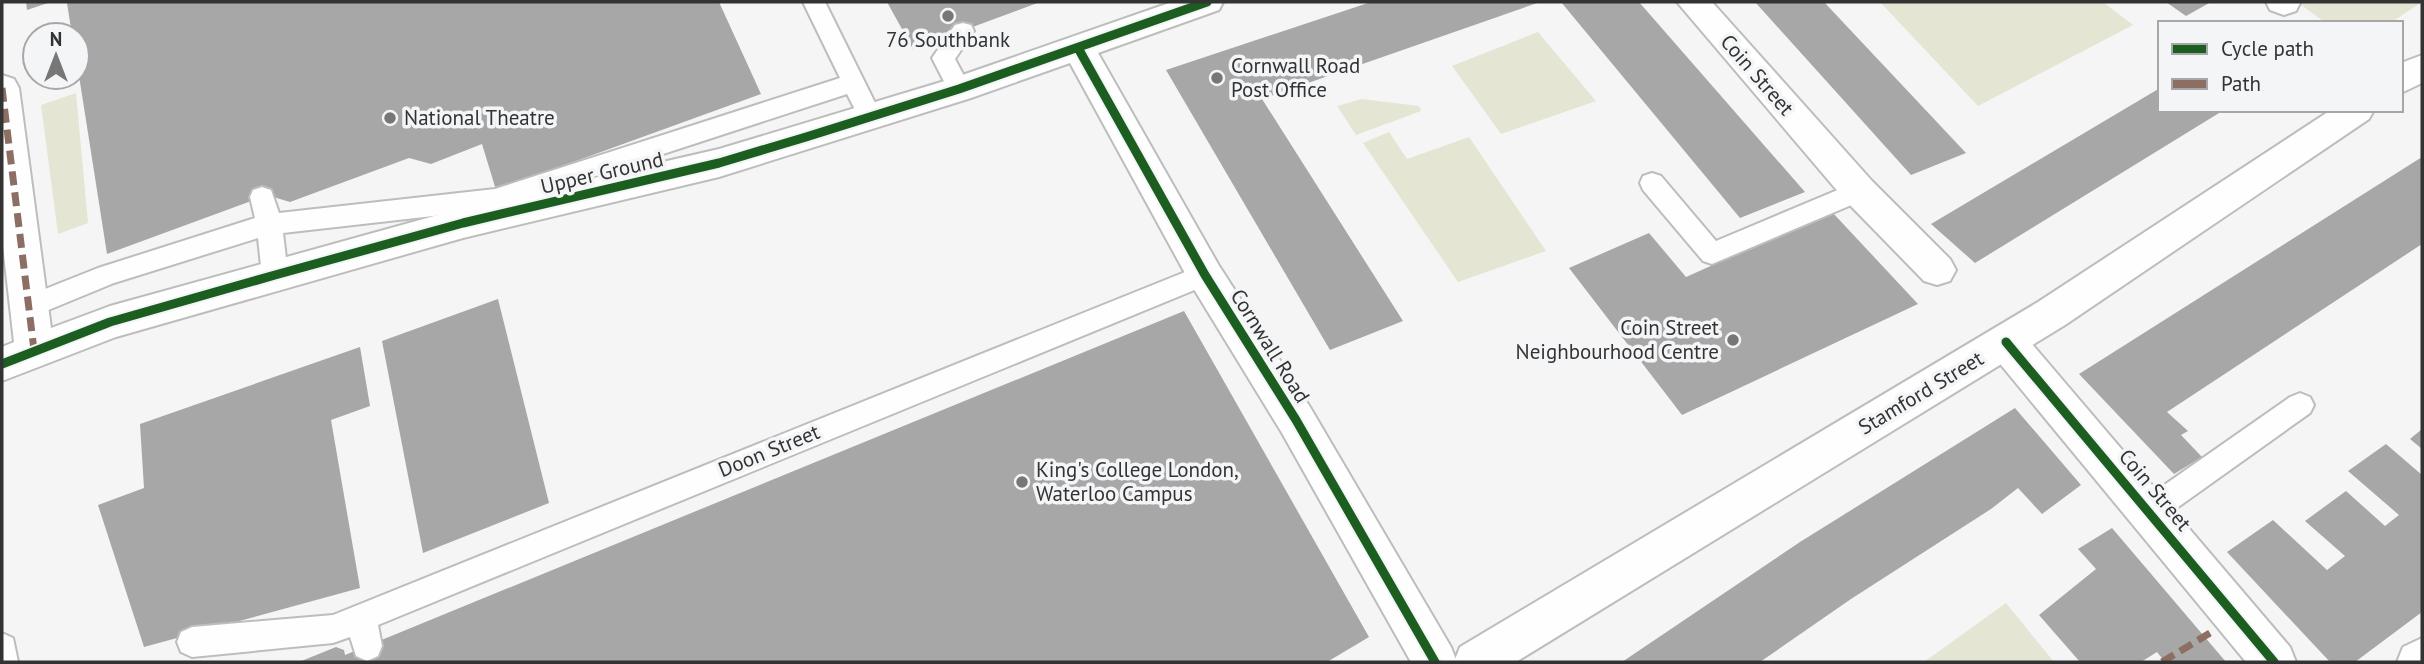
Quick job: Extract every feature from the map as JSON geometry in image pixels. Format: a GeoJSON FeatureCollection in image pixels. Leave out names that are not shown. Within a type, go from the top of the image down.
{"type":"FeatureCollection","features":[{"type":"Feature","properties":{"kind":"street","name":"Upper Ground"},"geometry":{"type":"LineString","coordinates":[[18,357],[110,322],[275,275],[463,223],[719,163],[959,89],[1207,2]]}},
{"type":"Feature","properties":{"kind":"street","name":"Coin Street"},"geometry":{"type":"LineString","coordinates":[[1693,2],[1859,191],[1937,270]]}},
{"type":"Feature","properties":{"kind":"street","name":"Cornwall Road"},"geometry":{"type":"LineString","coordinates":[[1078,48],[1205,275],[1296,420],[1435,662]]}},
{"type":"Feature","properties":{"kind":"street"},"geometry":{"type":"LineString","coordinates":[[2,88],[29,307],[18,357]]}},
{"type":"Feature","properties":{"kind":"street","name":"Stamford Street"},"geometry":{"type":"LineString","coordinates":[[1476,662],[2006,342],[2181,230],[2354,112]]}},
{"type":"Feature","properties":{"kind":"street","name":"Coin Street"},"geometry":{"type":"LineString","coordinates":[[2006,342],[2274,662]]}},
{"type":"Feature","properties":{"kind":"lane"},"geometry":{"type":"LineString","coordinates":[[814,2],[870,117]]}},
{"type":"Feature","properties":{"kind":"lane"},"geometry":{"type":"LineString","coordinates":[[959,89],[934,51],[963,30]]}},
{"type":"Feature","properties":{"kind":"lane"},"geometry":{"type":"LineString","coordinates":[[29,307],[107,275],[269,225],[495,199],[852,83]]}},
{"type":"Feature","properties":{"kind":"lane"},"geometry":{"type":"LineString","coordinates":[[1652,183],[1712,254],[1859,191]]}},
{"type":"Feature","properties":{"kind":"lane"},"geometry":{"type":"LineString","coordinates":[[262,197],[269,225],[275,275]]}},
{"type":"Feature","properties":{"kind":"lane","name":"Doon Street"},"geometry":{"type":"LineString","coordinates":[[192,642],[333,629],[364,631],[1205,275]]}},
{"type":"Feature","properties":{"kind":"lane"},"geometry":{"type":"LineString","coordinates":[[2150,511],[2300,405]]}},
{"type":"Feature","properties":{"kind":"lane"},"geometry":{"type":"LineString","coordinates":[[2,648],[3,662]]}},
{"type":"Feature","properties":{"kind":"green space"},"geometry":{"type":"Polygon","coordinates":[[[1880,2],[2103,2],[2133,25],[1978,106],[1880,2]]]}},
{"type":"Feature","properties":{"kind":"green space"},"geometry":{"type":"Polygon","coordinates":[[[2297,2],[2422,2],[2393,21],[2323,21],[2297,2]]]}},
{"type":"Feature","properties":{"kind":"green space"},"geometry":{"type":"Polygon","coordinates":[[[1538,32],[1596,101],[1501,134],[1452,66],[1538,32]]]}},
{"type":"Feature","properties":{"kind":"green space"},"geometry":{"type":"Polygon","coordinates":[[[76,93],[88,223],[58,234],[41,105],[76,93]]]}},
{"type":"Feature","properties":{"kind":"green space"},"geometry":{"type":"Polygon","coordinates":[[[1362,99],[1419,106],[1421,111],[1356,135],[1337,106],[1362,99]]]}},
{"type":"Feature","properties":{"kind":"green space"},"geometry":{"type":"Polygon","coordinates":[[[1389,132],[1407,159],[1469,137],[1546,251],[1458,282],[1363,143],[1389,132]]]}},
{"type":"Feature","properties":{"kind":"green space"},"geometry":{"type":"Polygon","coordinates":[[[2006,603],[2054,662],[1924,662],[2006,603]]]}},
{"type":"Feature","properties":{"kind":"building"},"geometry":{"type":"Polygon","coordinates":[[[26,2],[51,2],[27,10],[26,2]]]}},
{"type":"Feature","properties":{"kind":"building","name":"National Theatre"},"geometry":{"type":"Polygon","coordinates":[[[719,2],[761,94],[496,190],[482,144],[431,164],[409,158],[290,202],[270,196],[262,197],[107,254],[81,91],[91,91],[91,21],[70,21],[67,3],[719,2]]]}},
{"type":"Feature","properties":{"kind":"building","name":"76 Southbank"},"geometry":{"type":"Polygon","coordinates":[[[887,2],[1040,2],[913,49],[887,2]]]}},
{"type":"Feature","properties":{"kind":"building"},"geometry":{"type":"Polygon","coordinates":[[[1371,2],[1540,2],[1262,99],[1403,321],[1330,350],[1166,70],[1371,2]]]}},
{"type":"Feature","properties":{"kind":"building"},"geometry":{"type":"Polygon","coordinates":[[[1561,2],[1639,2],[1805,192],[1740,218],[1561,2]]]}},
{"type":"Feature","properties":{"kind":"building"},"geometry":{"type":"Polygon","coordinates":[[[1755,2],[1824,2],[1966,153],[1911,175],[1755,2]]]}},
{"type":"Feature","properties":{"kind":"building"},"geometry":{"type":"Polygon","coordinates":[[[2166,2],[2211,2],[2186,16],[2166,2]]]}},
{"type":"Feature","properties":{"kind":"building"},"geometry":{"type":"Polygon","coordinates":[[[2158,89],[2158,112],[2221,112],[1975,263],[1931,224],[2158,89]]]}},
{"type":"Feature","properties":{"kind":"building"},"geometry":{"type":"Polygon","coordinates":[[[2422,157],[2422,244],[2167,412],[2188,431],[2181,435],[2202,457],[2174,474],[2079,374],[2422,157]]]}},
{"type":"Feature","properties":{"kind":"building","name":"Coin Street Neighbourhood Centre"},"geometry":{"type":"Polygon","coordinates":[[[1832,212],[1918,304],[1682,415],[1569,268],[1649,233],[1686,277],[1832,212]]]}},
{"type":"Feature","properties":{"kind":"building"},"geometry":{"type":"Polygon","coordinates":[[[498,299],[549,503],[423,553],[382,341],[498,299]]]}},
{"type":"Feature","properties":{"kind":"building","name":"King's College London, Waterloo Campus"},"geometry":{"type":"Polygon","coordinates":[[[1184,311],[1369,637],[1327,662],[299,662],[336,647],[344,650],[345,655],[1184,311]]]}},
{"type":"Feature","properties":{"kind":"building"},"geometry":{"type":"Polygon","coordinates":[[[360,347],[370,406],[331,420],[360,588],[144,647],[98,505],[144,488],[140,424],[360,347]]]}},
{"type":"Feature","properties":{"kind":"building"},"geometry":{"type":"Polygon","coordinates":[[[2015,408],[2081,485],[2042,514],[2018,488],[1991,509],[1851,599],[1760,662],[1622,662],[1800,542],[2015,408]]]}},
{"type":"Feature","properties":{"kind":"building"},"geometry":{"type":"Polygon","coordinates":[[[2422,429],[2422,449],[2410,439],[2422,429]]]}},
{"type":"Feature","properties":{"kind":"building"},"geometry":{"type":"Polygon","coordinates":[[[2386,444],[2422,475],[2422,612],[2355,662],[2330,662],[2227,552],[2273,520],[2327,570],[2345,556],[2305,521],[2346,491],[2385,526],[2399,515],[2348,471],[2386,444]]]}},
{"type":"Feature","properties":{"kind":"building"},"geometry":{"type":"Polygon","coordinates":[[[2112,528],[2226,662],[2165,662],[2157,652],[2141,662],[2080,662],[2039,615],[2096,569],[2078,549],[2112,528]]]}},
{"type":"Feature","properties":{"kind":"marked path"},"geometry":{"type":"LineString","coordinates":[[2,88],[34,350]]}},
{"type":"Feature","properties":{"kind":"marked path"},"geometry":{"type":"LineString","coordinates":[[2162,662],[2215,630]]}},
{"type":"Feature","properties":{"kind":"cycle path"},"geometry":{"type":"LineString","coordinates":[[2,364],[110,322],[275,275],[463,223],[719,163],[806,137],[959,89],[1207,2]]}},
{"type":"Feature","properties":{"kind":"cycle path"},"geometry":{"type":"LineString","coordinates":[[1078,48],[1205,275],[1296,420],[1435,662]]}},
{"type":"Feature","properties":{"kind":"cycle path"},"geometry":{"type":"LineString","coordinates":[[2006,342],[2274,662]]}},
{"type":"Feature","properties":{"kind":"place","name":"76 Southbank"},"geometry":{"type":"Point","coordinates":[948,16]}},
{"type":"Feature","properties":{"kind":"place","name":"Cornwall Road Post Office"},"geometry":{"type":"Point","coordinates":[1217,78]}},
{"type":"Feature","properties":{"kind":"place","name":"National Theatre"},"geometry":{"type":"Point","coordinates":[390,118]}},
{"type":"Feature","properties":{"kind":"place","name":"Coin Street Neighbourhood Centre"},"geometry":{"type":"Point","coordinates":[1733,340]}},
{"type":"Feature","properties":{"kind":"place","name":"King's College London, Waterloo Campus"},"geometry":{"type":"Point","coordinates":[1022,482]}}]}
